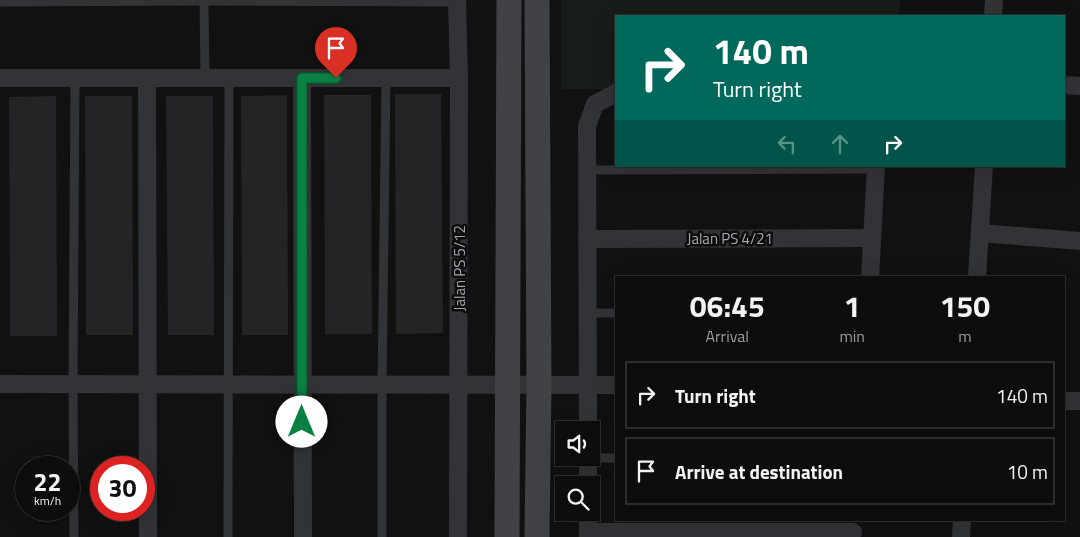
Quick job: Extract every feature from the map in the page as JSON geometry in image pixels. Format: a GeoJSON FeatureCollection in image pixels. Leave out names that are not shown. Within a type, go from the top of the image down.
{"type":"FeatureCollection","features":[{"type":"Feature","properties":{"kind":"street"},"geometry":{"type":"LineString","coordinates":[[507,537],[509,0]]}},
{"type":"Feature","properties":{"kind":"street"},"geometry":{"type":"LineString","coordinates":[[537,0],[539,384],[537,537]]}},
{"type":"Feature","properties":{"kind":"street"},"geometry":{"type":"LineString","coordinates":[[993,15],[994,0]]}},
{"type":"Feature","properties":{"kind":"street","name":"Jalan PS 5/12"},"geometry":{"type":"LineString","coordinates":[[458,1],[458,537]]}},
{"type":"Feature","properties":{"kind":"street"},"geometry":{"type":"LineString","coordinates":[[0,78],[459,78]]}},
{"type":"Feature","properties":{"kind":"street"},"geometry":{"type":"LineString","coordinates":[[147,78],[148,537]]}},
{"type":"Feature","properties":{"kind":"street"},"geometry":{"type":"LineString","coordinates":[[302,78],[303,537]]}},
{"type":"Feature","properties":{"kind":"street"},"geometry":{"type":"LineString","coordinates":[[1065,86],[1080,86]]}},
{"type":"Feature","properties":{"kind":"street"},"geometry":{"type":"LineString","coordinates":[[588,421],[587,126],[595,104],[615,94]]}},
{"type":"Feature","properties":{"kind":"street"},"geometry":{"type":"LineString","coordinates":[[977,276],[984,167]]}},
{"type":"Feature","properties":{"kind":"street"},"geometry":{"type":"LineString","coordinates":[[870,276],[876,168]]}},
{"type":"Feature","properties":{"kind":"street"},"geometry":{"type":"LineString","coordinates":[[980,234],[1080,240]]}},
{"type":"Feature","properties":{"kind":"street","name":"Jalan PS 4/21"},"geometry":{"type":"LineString","coordinates":[[587,238],[872,238]]}},
{"type":"Feature","properties":{"kind":"street"},"geometry":{"type":"LineString","coordinates":[[0,384],[615,384]]}},
{"type":"Feature","properties":{"kind":"street"},"geometry":{"type":"LineString","coordinates":[[1065,401],[1080,402]]}},
{"type":"Feature","properties":{"kind":"street"},"geometry":{"type":"LineString","coordinates":[[588,521],[588,535],[853,530]]}},
{"type":"Feature","properties":{"kind":"street"},"geometry":{"type":"LineString","coordinates":[[961,537],[962,521]]}},
{"type":"Feature","properties":{"kind":"lane"},"geometry":{"type":"LineString","coordinates":[[204,0],[205,78]]}},
{"type":"Feature","properties":{"kind":"lane"},"geometry":{"type":"LineString","coordinates":[[0,2],[204,0],[458,1]]}},
{"type":"Feature","properties":{"kind":"lane"},"geometry":{"type":"LineString","coordinates":[[74,537],[75,78]]}},
{"type":"Feature","properties":{"kind":"lane"},"geometry":{"type":"LineString","coordinates":[[228,537],[229,78]]}},
{"type":"Feature","properties":{"kind":"lane"},"geometry":{"type":"LineString","coordinates":[[382,537],[386,78]]}},
{"type":"Feature","properties":{"kind":"lane"},"geometry":{"type":"LineString","coordinates":[[587,170],[876,168]]}},
{"type":"Feature","properties":{"kind":"lane"},"geometry":{"type":"LineString","coordinates":[[588,313],[615,313]]}},
{"type":"Feature","properties":{"kind":"lane"},"geometry":{"type":"LineString","coordinates":[[600,458],[615,458]]}},
{"type":"Feature","properties":{"kind":"shaded area"},"geometry":{"type":"Polygon","coordinates":[[[561,0],[900,0],[899,15],[615,15],[615,89],[561,89],[561,0]]]}},
{"type":"Feature","properties":{"kind":"building"},"geometry":{"type":"Polygon","coordinates":[[[395,94],[441,94],[443,333],[396,334],[395,94]]]}},
{"type":"Feature","properties":{"kind":"building"},"geometry":{"type":"Polygon","coordinates":[[[287,95],[288,335],[242,335],[241,96],[287,95]]]}},
{"type":"Feature","properties":{"kind":"building"},"geometry":{"type":"Polygon","coordinates":[[[324,95],[371,95],[372,334],[325,334],[324,95]]]}},
{"type":"Feature","properties":{"kind":"building"},"geometry":{"type":"Polygon","coordinates":[[[56,96],[57,336],[10,336],[9,97],[56,96]]]}},
{"type":"Feature","properties":{"kind":"building"},"geometry":{"type":"Polygon","coordinates":[[[85,96],[132,96],[133,335],[86,335],[85,96]]]}},
{"type":"Feature","properties":{"kind":"building"},"geometry":{"type":"Polygon","coordinates":[[[166,96],[213,96],[214,335],[168,335],[166,96]]]}},
{"type":"Feature","properties":{"kind":"route"},"geometry":{"type":"LineString","coordinates":[[302,422],[302,78],[336,78]]}}]}
